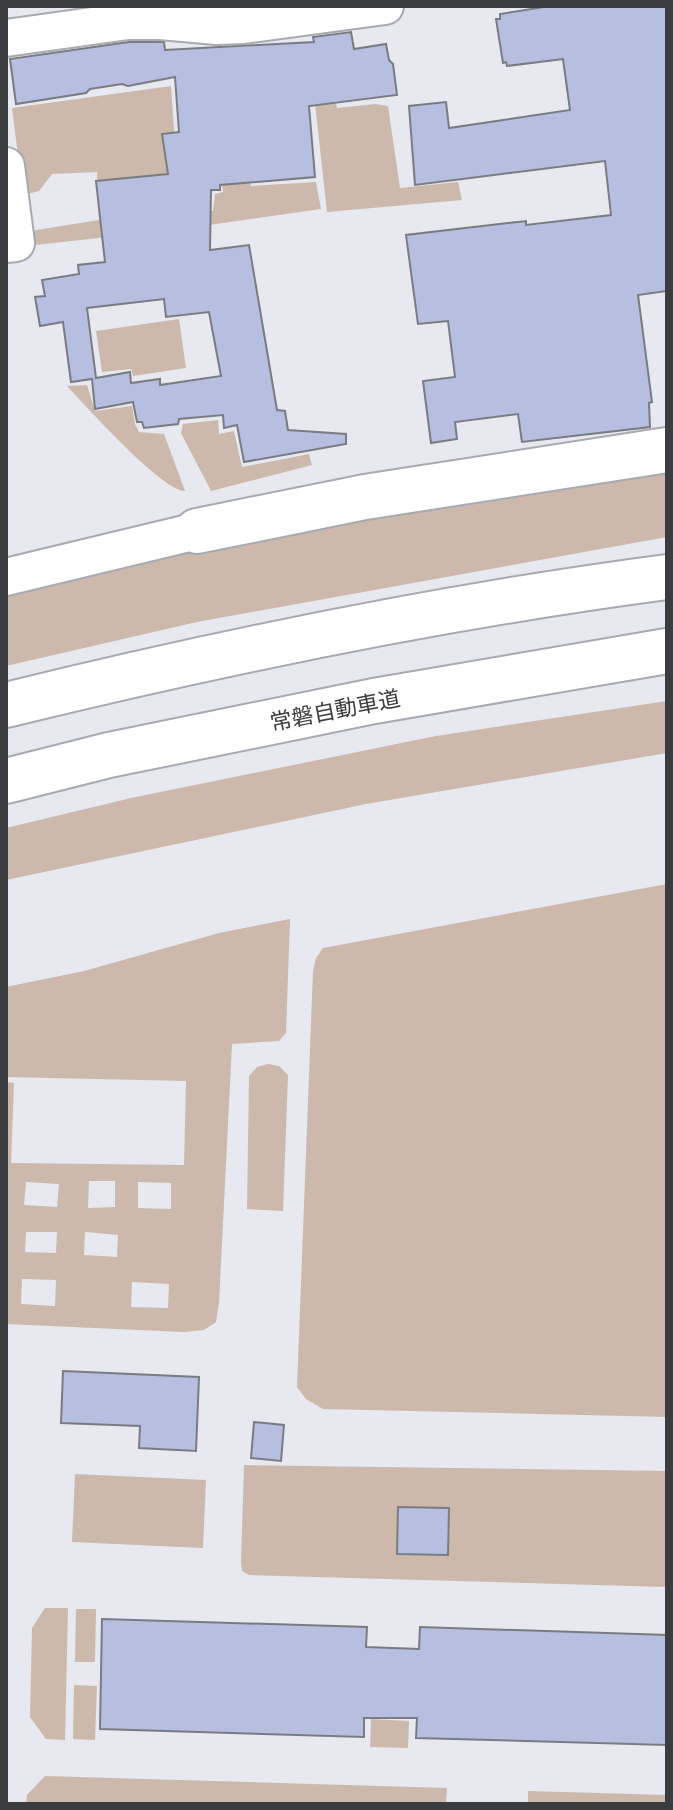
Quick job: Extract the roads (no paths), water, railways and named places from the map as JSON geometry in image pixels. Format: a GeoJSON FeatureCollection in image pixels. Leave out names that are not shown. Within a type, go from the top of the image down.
{"type":"FeatureCollection","features":[{"type":"Feature","properties":{"kind":"main road"},"geometry":{"type":"LineString","coordinates":[[197,531],[365,497],[667,450]]}},
{"type":"Feature","properties":{"kind":"main road"},"geometry":{"type":"LineString","coordinates":[[6,705],[104,681],[354,629],[667,577]]}},
{"type":"Feature","properties":{"kind":"main road","name":"常磐自動車道"},"geometry":{"type":"LineString","coordinates":[[6,781],[109,755],[374,701],[667,651]]}},
{"type":"Feature","properties":{"kind":"street"},"geometry":{"type":"LineString","coordinates":[[6,38],[128,21],[217,26],[243,15],[385,6]]}},
{"type":"Feature","properties":{"kind":"street"},"geometry":{"type":"LineString","coordinates":[[6,166],[16,243],[6,244]]}},
{"type":"Feature","properties":{"kind":"street"},"geometry":{"type":"LineString","coordinates":[[6,577],[197,531]]}}]}
